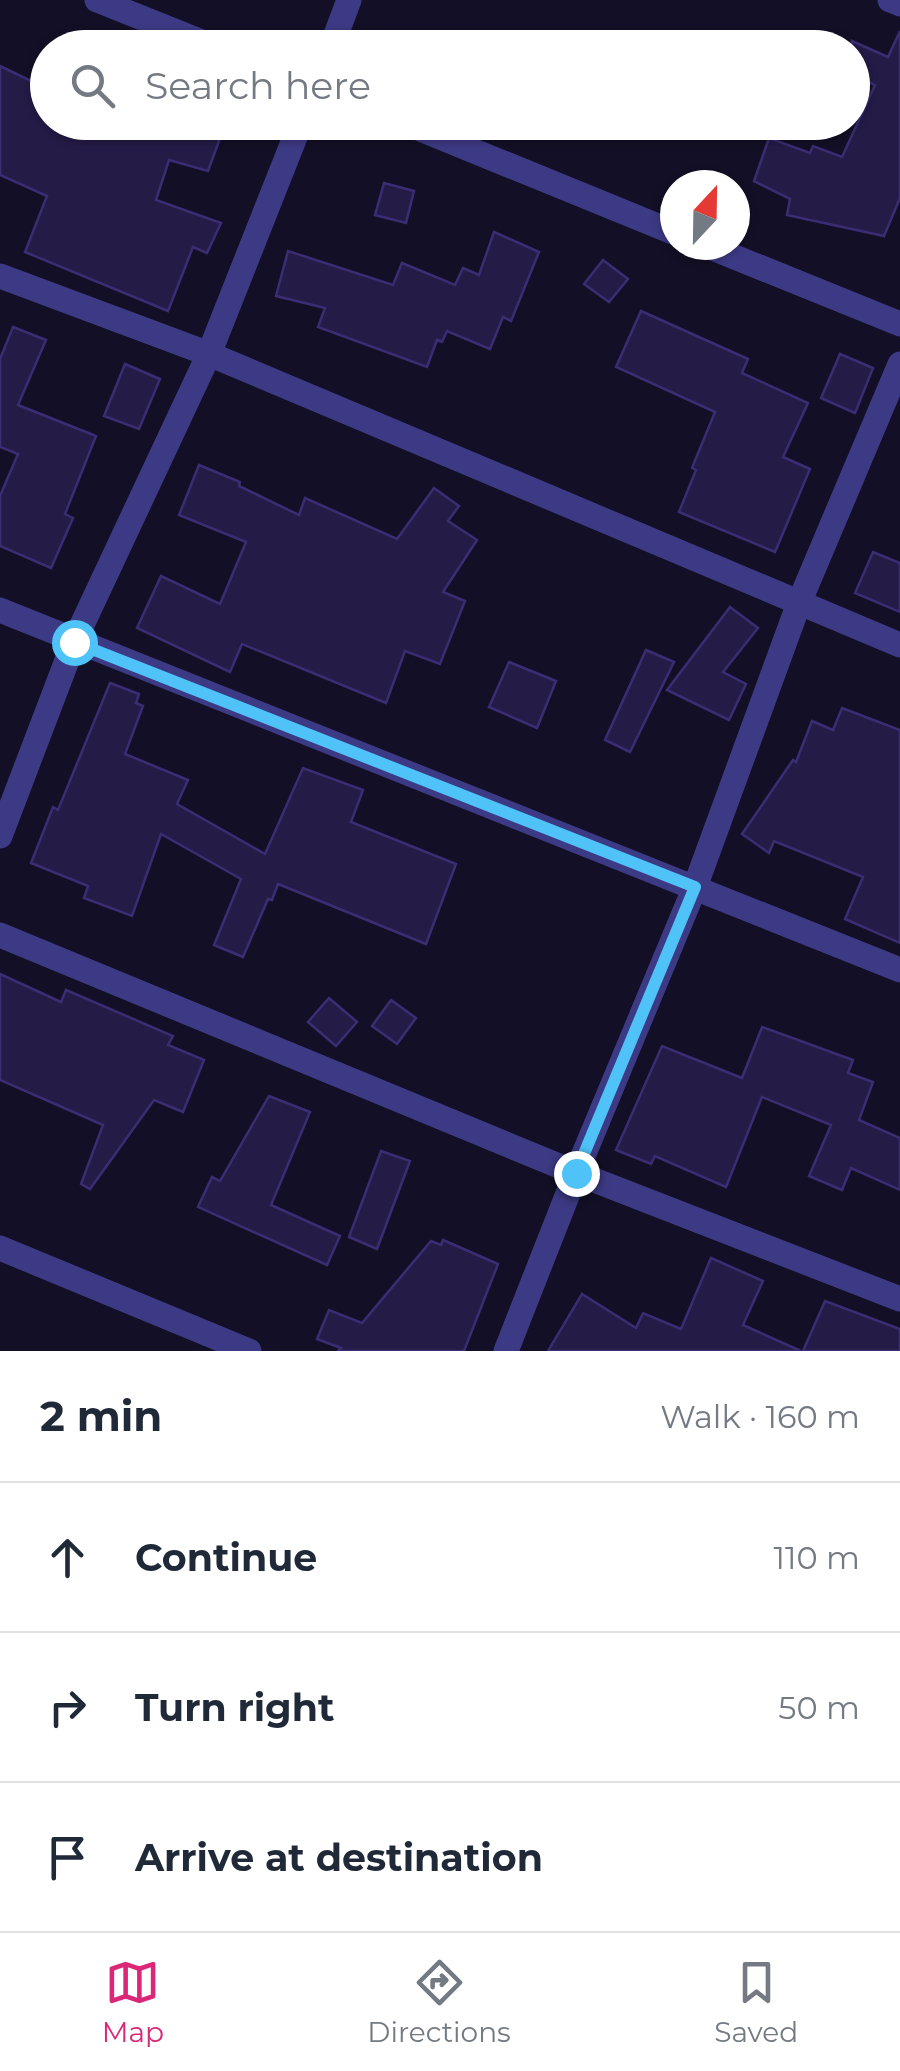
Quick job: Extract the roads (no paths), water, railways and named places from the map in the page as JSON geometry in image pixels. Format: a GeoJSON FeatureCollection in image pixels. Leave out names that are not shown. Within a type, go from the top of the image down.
{"type":"FeatureCollection","features":[{"type":"Feature","properties":{"kind":"street"},"geometry":{"type":"LineString","coordinates":[[97,0],[172,30]]}},
{"type":"Feature","properties":{"kind":"street"},"geometry":{"type":"LineString","coordinates":[[338,30],[349,0]]}},
{"type":"Feature","properties":{"kind":"street"},"geometry":{"type":"LineString","coordinates":[[890,0],[900,4]]}},
{"type":"Feature","properties":{"kind":"street"},"geometry":{"type":"LineString","coordinates":[[0,836],[74,642],[209,354],[294,140]]}},
{"type":"Feature","properties":{"kind":"street"},"geometry":{"type":"LineString","coordinates":[[447,140],[660,227]]}},
{"type":"Feature","properties":{"kind":"street"},"geometry":{"type":"LineString","coordinates":[[741,260],[900,324]]}},
{"type":"Feature","properties":{"kind":"street"},"geometry":{"type":"LineString","coordinates":[[0,276],[209,354],[900,645]]}},
{"type":"Feature","properties":{"kind":"street"},"geometry":{"type":"LineString","coordinates":[[506,1351],[695,887],[799,604],[900,364]]}},
{"type":"Feature","properties":{"kind":"street"},"geometry":{"type":"LineString","coordinates":[[0,610],[900,970]]}},
{"type":"Feature","properties":{"kind":"street"},"geometry":{"type":"LineString","coordinates":[[0,935],[576,1173],[900,1299]]}},
{"type":"Feature","properties":{"kind":"street"},"geometry":{"type":"LineString","coordinates":[[0,1248],[249,1351]]}}]}
